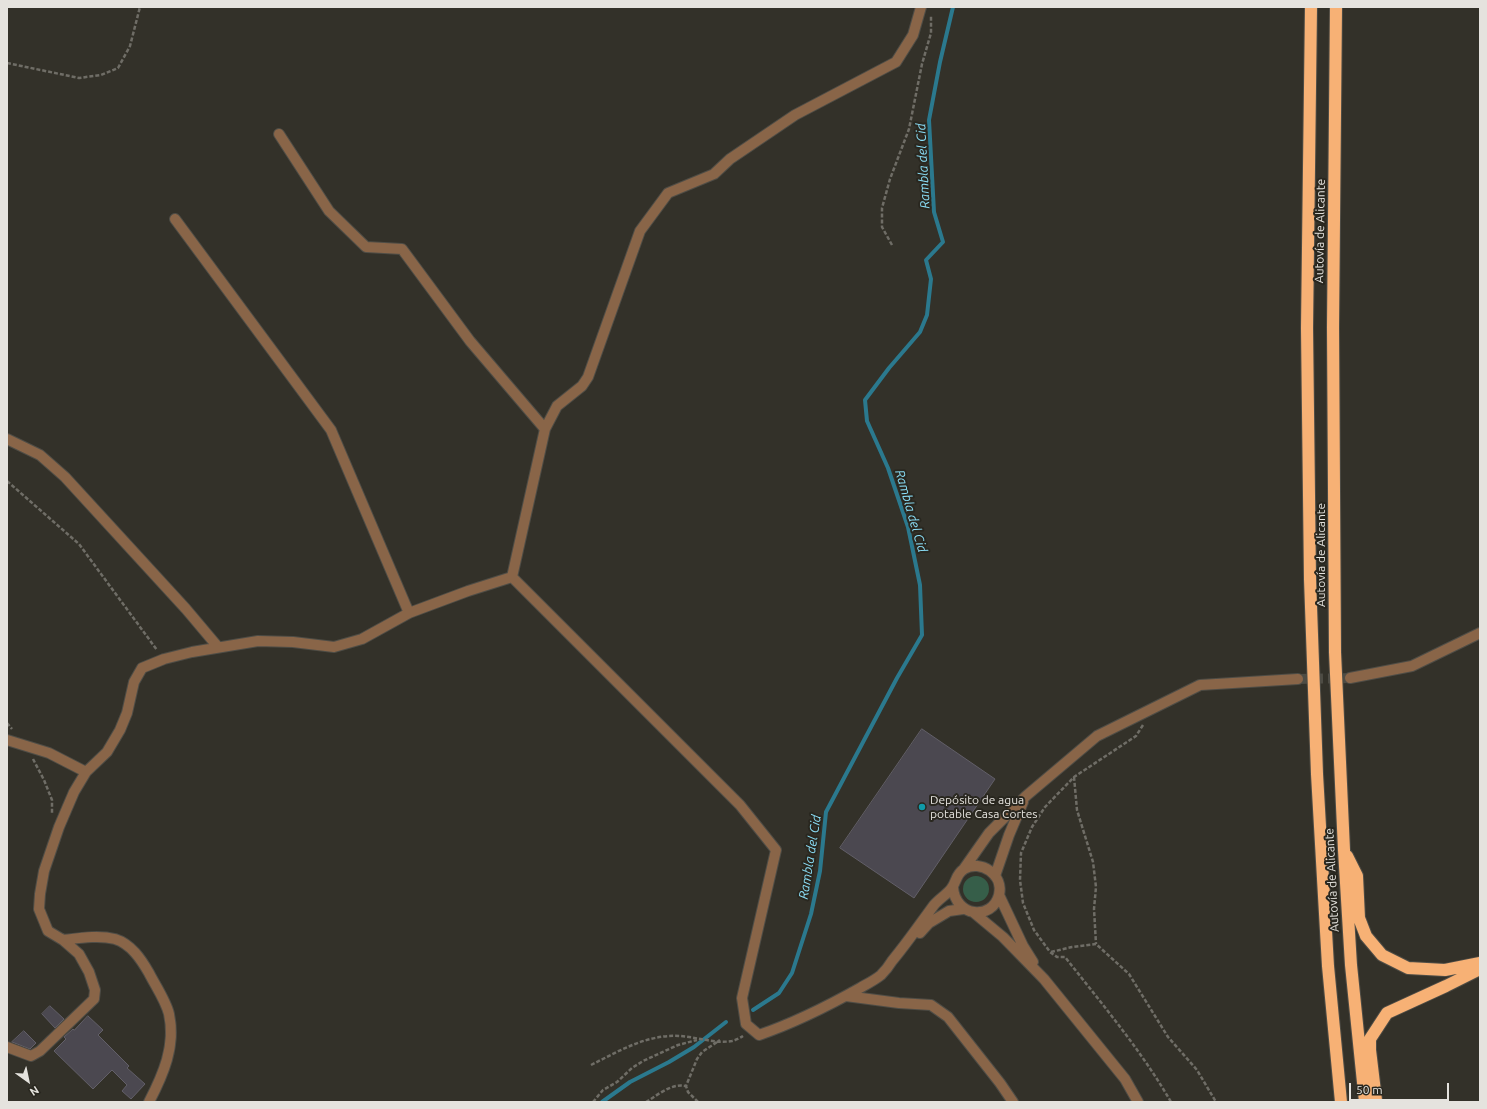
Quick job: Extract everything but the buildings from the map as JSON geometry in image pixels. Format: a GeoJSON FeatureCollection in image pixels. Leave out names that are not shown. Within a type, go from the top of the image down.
{"type":"FeatureCollection","features":[{"type":"Feature","properties":{"kind":"highway","name":"Autovía de Alicante"},"geometry":{"type":"LineString","coordinates":[[1311,7],[1307,328],[1310,579],[1317,774],[1328,966],[1340,1102]]}},
{"type":"Feature","properties":{"kind":"highway","name":"Autovía de Alicante"},"geometry":{"type":"LineString","coordinates":[[1336,7],[1333,327],[1335,652],[1351,965],[1365,1102]]}},
{"type":"Feature","properties":{"kind":"highway"},"geometry":{"type":"LineString","coordinates":[[1344,850],[1357,876],[1359,918],[1366,936],[1382,955],[1408,968],[1445,970],[1480,963]]}},
{"type":"Feature","properties":{"kind":"highway"},"geometry":{"type":"LineString","coordinates":[[1375,1102],[1370,1040],[1386,1013],[1480,969]]}},
{"type":"Feature","properties":{"kind":"street"},"geometry":{"type":"LineString","coordinates":[[512,577],[545,429],[557,406],[582,386],[588,377],[640,231],[668,193],[714,174],[730,159],[795,115],[896,62],[913,35],[925,9]]}},
{"type":"Feature","properties":{"kind":"street"},"geometry":{"type":"LineString","coordinates":[[279,134],[330,211],[366,247],[402,249],[470,341],[545,429]]}},
{"type":"Feature","properties":{"kind":"street"},"geometry":{"type":"LineString","coordinates":[[175,219],[331,430],[409,613]]}},
{"type":"Feature","properties":{"kind":"street"},"geometry":{"type":"LineString","coordinates":[[7,439],[40,455],[65,477],[186,609],[218,647]]}},
{"type":"Feature","properties":{"kind":"street"},"geometry":{"type":"LineString","coordinates":[[7,1047],[31,1056],[40,1051],[94,999],[95,990],[89,972],[79,954],[63,940],[48,931],[39,909],[40,894],[44,871],[59,827],[74,792],[86,772],[107,752],[120,730],[127,713],[134,682],[142,668],[164,659],[218,647],[258,641],[293,642],[334,647],[362,639],[409,613],[468,591],[512,577]]}},
{"type":"Feature","properties":{"kind":"street"},"geometry":{"type":"LineString","coordinates":[[512,577],[740,805],[776,850],[742,998],[746,1024],[759,1035],[784,1026],[846,996],[880,975],[902,949],[936,903],[953,887]]}},
{"type":"Feature","properties":{"kind":"street"},"geometry":{"type":"LineString","coordinates":[[1350,678],[1412,666],[1480,633]]}},
{"type":"Feature","properties":{"kind":"street"},"geometry":{"type":"LineString","coordinates":[[1138,1102],[1125,1079],[1044,979],[1003,938],[955,899],[953,887],[956,877],[963,870],[989,833],[1026,796],[1097,736],[1200,686],[1298,679]]}},
{"type":"Feature","properties":{"kind":"street"},"geometry":{"type":"LineString","coordinates":[[7,740],[50,753],[86,772]]}},
{"type":"Feature","properties":{"kind":"street"},"geometry":{"type":"LineString","coordinates":[[996,876],[1009,835],[1026,796]]}},
{"type":"Feature","properties":{"kind":"street"},"geometry":{"type":"LineString","coordinates":[[963,870],[975,866],[981,866],[996,876],[999,894],[1023,946],[1044,979]]}},
{"type":"Feature","properties":{"kind":"street"},"geometry":{"type":"LineString","coordinates":[[902,949],[929,924],[948,910],[968,910],[978,912],[993,905],[999,894]]}},
{"type":"Feature","properties":{"kind":"street"},"geometry":{"type":"LineString","coordinates":[[63,940],[95,937],[116,939],[130,947],[139,958],[158,991],[169,1014],[171,1040],[166,1067],[149,1102]]}},
{"type":"Feature","properties":{"kind":"street"},"geometry":{"type":"LineString","coordinates":[[846,996],[899,1003],[931,1005],[948,1017],[1014,1102]]}},
{"type":"Feature","properties":{"kind":"path"},"geometry":{"type":"LineString","coordinates":[[7,63],[79,78],[101,75],[118,68],[130,46],[140,7]]}},
{"type":"Feature","properties":{"kind":"path"},"geometry":{"type":"LineString","coordinates":[[892,246],[882,227],[882,208],[890,179],[909,129],[922,64],[931,33],[931,16],[925,9]]}},
{"type":"Feature","properties":{"kind":"path"},"geometry":{"type":"LineString","coordinates":[[7,482],[79,544],[164,659]]}},
{"type":"Feature","properties":{"kind":"path"},"geometry":{"type":"LineString","coordinates":[[1144,721],[1142,728],[1136,736],[1074,776],[1045,807],[1032,827],[1021,853],[1020,880],[1023,903],[1034,930],[1050,952],[1057,957],[1065,958],[1134,1045],[1171,1102]]}},
{"type":"Feature","properties":{"kind":"path"},"geometry":{"type":"LineString","coordinates":[[28,746],[52,800],[52,820]]}},
{"type":"Feature","properties":{"kind":"path"},"geometry":{"type":"LineString","coordinates":[[1074,776],[1077,810],[1092,862],[1096,887],[1094,909],[1096,944],[1129,974],[1168,1037],[1197,1070],[1216,1102]]}},
{"type":"Feature","properties":{"kind":"path"},"geometry":{"type":"LineString","coordinates":[[1050,952],[1096,944]]}},
{"type":"Feature","properties":{"kind":"path"},"geometry":{"type":"LineString","coordinates":[[591,1065],[649,1038],[679,1036],[732,1041],[755,1032]]}},
{"type":"Feature","properties":{"kind":"path"},"geometry":{"type":"LineString","coordinates":[[593,1102],[603,1090],[617,1082],[632,1068],[643,1061],[678,1045],[700,1039]]}},
{"type":"Feature","properties":{"kind":"path"},"geometry":{"type":"LineString","coordinates":[[698,1102],[688,1092],[686,1086],[697,1059],[702,1052],[720,1040]]}},
{"type":"Feature","properties":{"kind":"path"},"geometry":{"type":"LineString","coordinates":[[646,1102],[672,1086],[686,1086]]}},
{"type":"Feature","properties":{"kind":"green space"},"geometry":{"type":"Polygon","coordinates":[[[976,876],[985,880],[989,889],[985,898],[976,902],[967,898],[963,889],[967,880],[976,876]]]}},
{"type":"Feature","properties":{"kind":"waterway","name":"Rambla del Cid"},"geometry":{"type":"LineString","coordinates":[[753,1010],[779,993],[792,973],[811,914],[820,871],[826,812],[897,678],[922,635],[920,585],[908,527],[888,468],[867,421],[865,400],[889,368],[920,332],[927,315],[931,279],[926,260],[943,242],[934,212],[929,120],[940,62],[953,7]]}},
{"type":"Feature","properties":{"kind":"waterway","name":"Rambla del Cid"},"geometry":{"type":"LineString","coordinates":[[602,1102],[630,1082],[694,1047],[726,1022]]}},
{"type":"Feature","properties":{"kind":"tunnel"},"geometry":{"type":"LineString","coordinates":[[1298,679],[1350,678]]}},
{"type":"Feature","properties":{"kind":"place","name":"Depósito de agua potable Casa Cortes"},"geometry":{"type":"Point","coordinates":[922,807]}}]}
